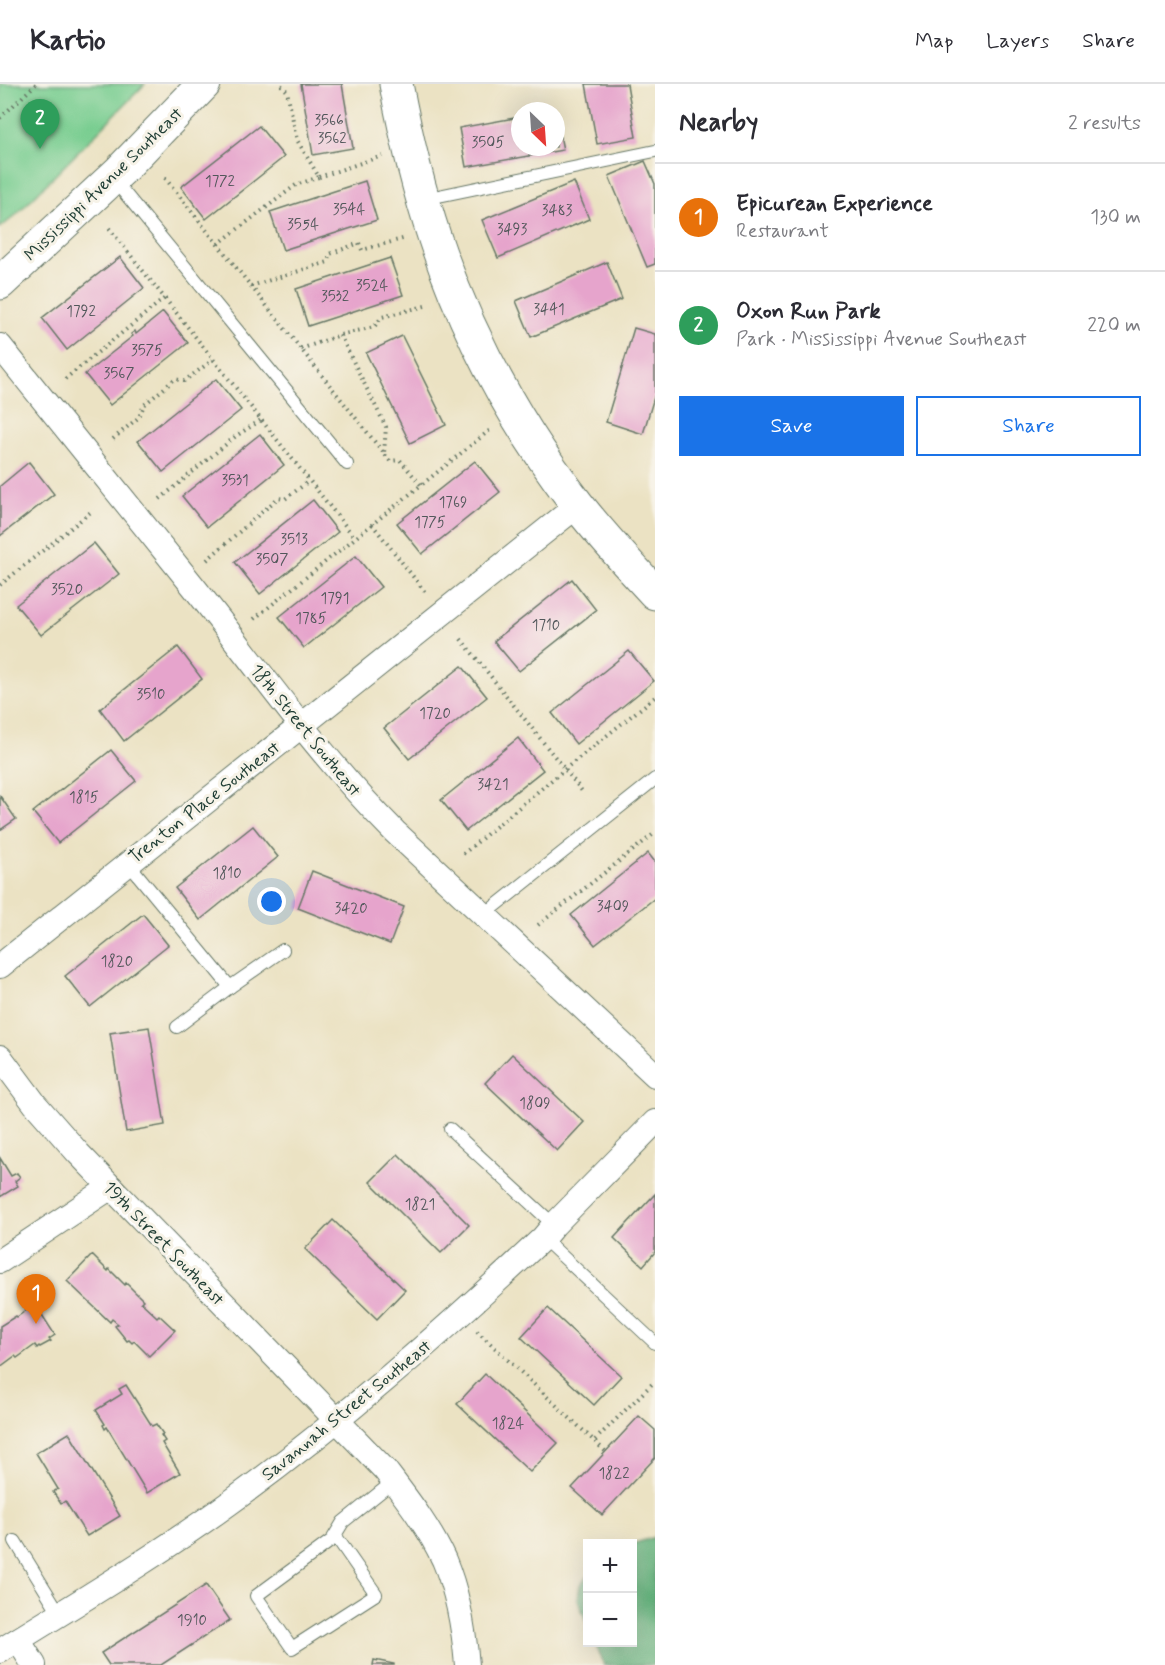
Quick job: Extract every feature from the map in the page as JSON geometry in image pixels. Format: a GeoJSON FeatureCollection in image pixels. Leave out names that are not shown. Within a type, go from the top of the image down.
{"type":"FeatureCollection","features":[{"type":"Feature","properties":{"kind":"street","name":"Mississippi Avenue Southeast"},"geometry":{"type":"LineString","coordinates":[[0,283],[113,178],[204,84]]}},
{"type":"Feature","properties":{"kind":"street"},"geometry":{"type":"LineString","coordinates":[[396,84],[405,129],[435,240],[486,359],[531,438],[578,505],[621,558],[655,593]]}},
{"type":"Feature","properties":{"kind":"street","name":"18th Street Southeast"},"geometry":{"type":"LineString","coordinates":[[0,346],[193,586],[272,690],[364,802],[655,1075]]}},
{"type":"Feature","properties":{"kind":"street","name":"Trenton Place Southeast"},"geometry":{"type":"LineString","coordinates":[[0,966],[578,505]]}},
{"type":"Feature","properties":{"kind":"street","name":"19th Street Southeast"},"geometry":{"type":"LineString","coordinates":[[0,1057],[56,1129],[394,1481],[421,1518],[444,1560],[458,1607],[465,1640],[467,1665]]}},
{"type":"Feature","properties":{"kind":"street","name":"Savannah Street Southeast"},"geometry":{"type":"LineString","coordinates":[[9,1646],[185,1534],[337,1421],[461,1314],[549,1231],[655,1122]]}},
{"type":"Feature","properties":{"kind":"street"},"geometry":{"type":"LineString","coordinates":[[0,1261],[111,1187]]}},
{"type":"Feature","properties":{"kind":"street"},"geometry":{"type":"LineString","coordinates":[[9,1646],[34,1665]]}},
{"type":"Feature","properties":{"kind":"lane"},"geometry":{"type":"LineString","coordinates":[[423,200],[655,151]]}},
{"type":"Feature","properties":{"kind":"lane"},"geometry":{"type":"LineString","coordinates":[[113,178],[347,464]]}},
{"type":"Feature","properties":{"kind":"lane"},"geometry":{"type":"LineString","coordinates":[[484,915],[655,779]]}},
{"type":"Feature","properties":{"kind":"lane"},"geometry":{"type":"LineString","coordinates":[[128,863],[230,987]]}},
{"type":"Feature","properties":{"kind":"lane"},"geometry":{"type":"LineString","coordinates":[[177,1026],[283,950]]}},
{"type":"Feature","properties":{"kind":"lane"},"geometry":{"type":"LineString","coordinates":[[450,1130],[655,1343]]}},
{"type":"Feature","properties":{"kind":"lane"},"geometry":{"type":"LineString","coordinates":[[335,1534],[376,1594],[292,1648],[256,1596],[332,1540],[335,1534],[343,1522],[394,1481]]}},
{"type":"Feature","properties":{"kind":"lane"},"geometry":{"type":"LineString","coordinates":[[15,1540],[60,1614]]}},
{"type":"Feature","properties":{"kind":"path"},"geometry":{"type":"LineString","coordinates":[[0,118],[36,84]]}},
{"type":"Feature","properties":{"kind":"path"},"geometry":{"type":"LineString","coordinates":[[280,84],[287,91],[297,140],[318,177]]}},
{"type":"Feature","properties":{"kind":"path"},"geometry":{"type":"LineString","coordinates":[[218,244],[296,185],[382,156]]}},
{"type":"Feature","properties":{"kind":"path"},"geometry":{"type":"LineString","coordinates":[[165,178],[384,454],[390,461],[400,460],[421,485]]}},
{"type":"Feature","properties":{"kind":"path"},"geometry":{"type":"LineString","coordinates":[[109,228],[355,538]]}},
{"type":"Feature","properties":{"kind":"path"},"geometry":{"type":"LineString","coordinates":[[251,286],[328,261],[330,254],[359,243],[362,250],[406,238]]}},
{"type":"Feature","properties":{"kind":"path"},"geometry":{"type":"LineString","coordinates":[[65,379],[165,298]]}},
{"type":"Feature","properties":{"kind":"path"},"geometry":{"type":"LineString","coordinates":[[302,349],[340,335],[374,327],[381,317],[430,305]]}},
{"type":"Feature","properties":{"kind":"path"},"geometry":{"type":"LineString","coordinates":[[340,335],[386,427],[384,454]]}},
{"type":"Feature","properties":{"kind":"path"},"geometry":{"type":"LineString","coordinates":[[113,439],[139,417],[144,405],[175,379],[184,381],[213,360]]}},
{"type":"Feature","properties":{"kind":"path"},"geometry":{"type":"LineString","coordinates":[[160,499],[236,436],[261,420]]}},
{"type":"Feature","properties":{"kind":"path"},"geometry":{"type":"LineString","coordinates":[[254,619],[490,430]]}},
{"type":"Feature","properties":{"kind":"path"},"geometry":{"type":"LineString","coordinates":[[207,560],[278,498],[285,500],[309,481]]}},
{"type":"Feature","properties":{"kind":"path"},"geometry":{"type":"LineString","coordinates":[[0,585],[92,511]]}},
{"type":"Feature","properties":{"kind":"path"},"geometry":{"type":"LineString","coordinates":[[372,524],[425,592]]}},
{"type":"Feature","properties":{"kind":"path"},"geometry":{"type":"LineString","coordinates":[[461,639],[582,791]]}},
{"type":"Feature","properties":{"kind":"path"},"geometry":{"type":"LineString","coordinates":[[463,854],[655,697]]}},
{"type":"Feature","properties":{"kind":"path"},"geometry":{"type":"LineString","coordinates":[[538,925],[655,833]]}},
{"type":"Feature","properties":{"kind":"path"},"geometry":{"type":"LineString","coordinates":[[461,1314],[606,1452]]}},
{"type":"Feature","properties":{"kind":"path"},"geometry":{"type":"LineString","coordinates":[[595,1440],[652,1384],[655,1384]]}},
{"type":"Feature","properties":{"kind":"green space"},"geometry":{"type":"Polygon","coordinates":[[[0,84],[145,84],[16,215],[0,228],[0,84]]]}},
{"type":"Feature","properties":{"kind":"green space"},"geometry":{"type":"Polygon","coordinates":[[[655,1537],[655,1665],[604,1665],[597,1647],[637,1647],[637,1542],[655,1537]]]}},
{"type":"Feature","properties":{"kind":"green space"},"geometry":{"type":"Polygon","coordinates":[[[583,1582],[583,1613],[578,1599],[580,1585],[583,1582]]]}},
{"type":"Feature","properties":{"kind":"building"},"geometry":{"type":"Polygon","coordinates":[[[301,84],[342,84],[353,148],[313,155],[301,84]]]}},
{"type":"Feature","properties":{"kind":"building"},"geometry":{"type":"Polygon","coordinates":[[[586,84],[627,84],[636,137],[597,144],[586,84]]]}},
{"type":"Feature","properties":{"kind":"building"},"geometry":{"type":"Polygon","coordinates":[[[511,119],[511,156],[529,156],[466,167],[459,128],[511,119]]]}},
{"type":"Feature","properties":{"kind":"building"},"geometry":{"type":"Polygon","coordinates":[[[259,126],[284,157],[206,219],[181,187],[259,126]]]}},
{"type":"Feature","properties":{"kind":"building"},"geometry":{"type":"Polygon","coordinates":[[[645,161],[655,184],[655,264],[647,267],[609,176],[645,161]]]}},
{"type":"Feature","properties":{"kind":"building"},"geometry":{"type":"Polygon","coordinates":[[[365,181],[377,220],[283,250],[270,212],[365,181]]]}},
{"type":"Feature","properties":{"kind":"building"},"geometry":{"type":"Polygon","coordinates":[[[574,182],[589,219],[498,258],[482,220],[574,182]]]}},
{"type":"Feature","properties":{"kind":"building"},"geometry":{"type":"Polygon","coordinates":[[[120,257],[144,288],[67,350],[42,318],[120,257]]]}},
{"type":"Feature","properties":{"kind":"building"},"geometry":{"type":"Polygon","coordinates":[[[390,258],[403,295],[308,326],[296,289],[390,258]]]}},
{"type":"Feature","properties":{"kind":"building"},"geometry":{"type":"Polygon","coordinates":[[[607,262],[622,299],[531,337],[516,301],[607,262]]]}},
{"type":"Feature","properties":{"kind":"building"},"geometry":{"type":"Polygon","coordinates":[[[163,312],[188,343],[110,405],[85,374],[133,336],[131,334],[135,331],[136,334],[163,312]]]}},
{"type":"Feature","properties":{"kind":"building"},"geometry":{"type":"Polygon","coordinates":[[[634,328],[655,334],[655,394],[643,434],[606,422],[634,328]]]}},
{"type":"Feature","properties":{"kind":"building"},"geometry":{"type":"Polygon","coordinates":[[[402,336],[446,425],[410,443],[366,353],[402,336]]]}},
{"type":"Feature","properties":{"kind":"building"},"geometry":{"type":"Polygon","coordinates":[[[216,379],[241,410],[163,472],[138,441],[216,379]]]}},
{"type":"Feature","properties":{"kind":"building"},"geometry":{"type":"Polygon","coordinates":[[[260,434],[284,465],[207,527],[182,496],[260,434]]]}},
{"type":"Feature","properties":{"kind":"building"},"geometry":{"type":"Polygon","coordinates":[[[475,461],[500,492],[422,554],[397,523],[475,461]]]}},
{"type":"Feature","properties":{"kind":"building"},"geometry":{"type":"Polygon","coordinates":[[[29,462],[54,494],[0,536],[0,486],[29,462]]]}},
{"type":"Feature","properties":{"kind":"building"},"geometry":{"type":"Polygon","coordinates":[[[313,500],[338,532],[260,594],[235,562],[313,500]]]}},
{"type":"Feature","properties":{"kind":"building"},"geometry":{"type":"Polygon","coordinates":[[[94,543],[119,574],[41,635],[16,605],[94,543]]]}},
{"type":"Feature","properties":{"kind":"building"},"geometry":{"type":"Polygon","coordinates":[[[356,556],[381,587],[304,648],[279,617],[356,556]]]}},
{"type":"Feature","properties":{"kind":"building"},"geometry":{"type":"Polygon","coordinates":[[[572,579],[596,610],[519,671],[494,641],[572,579]]]}},
{"type":"Feature","properties":{"kind":"building"},"geometry":{"type":"Polygon","coordinates":[[[178,647],[202,679],[124,741],[100,709],[178,647]]]}},
{"type":"Feature","properties":{"kind":"building"},"geometry":{"type":"Polygon","coordinates":[[[629,651],[654,681],[576,744],[552,713],[629,651]]]}},
{"type":"Feature","properties":{"kind":"building"},"geometry":{"type":"Polygon","coordinates":[[[462,666],[487,697],[409,759],[384,728],[462,666]]]}},
{"type":"Feature","properties":{"kind":"building"},"geometry":{"type":"Polygon","coordinates":[[[518,738],[543,770],[466,831],[441,800],[518,738]]]}},
{"type":"Feature","properties":{"kind":"building"},"geometry":{"type":"Polygon","coordinates":[[[111,750],[136,781],[58,843],[33,812],[111,750]]]}},
{"type":"Feature","properties":{"kind":"building"},"geometry":{"type":"Polygon","coordinates":[[[0,796],[16,819],[0,830],[0,796]]]}},
{"type":"Feature","properties":{"kind":"building"},"geometry":{"type":"Polygon","coordinates":[[[253,826],[278,857],[200,920],[175,888],[253,826]]]}},
{"type":"Feature","properties":{"kind":"building"},"geometry":{"type":"Polygon","coordinates":[[[648,853],[655,862],[655,898],[595,945],[571,915],[648,853]]]}},
{"type":"Feature","properties":{"kind":"building"},"geometry":{"type":"Polygon","coordinates":[[[312,871],[404,907],[390,944],[298,908],[312,871]]]}},
{"type":"Feature","properties":{"kind":"building"},"geometry":{"type":"Polygon","coordinates":[[[143,914],[168,945],[90,1007],[65,976],[143,914]]]}},
{"type":"Feature","properties":{"kind":"building"},"geometry":{"type":"Polygon","coordinates":[[[149,1027],[165,1125],[126,1132],[110,1033],[149,1027]]]}},
{"type":"Feature","properties":{"kind":"building"},"geometry":{"type":"Polygon","coordinates":[[[512,1054],[584,1122],[557,1151],[485,1083],[512,1054]]]}},
{"type":"Feature","properties":{"kind":"building"},"geometry":{"type":"Polygon","coordinates":[[[398,1154],[469,1225],[441,1253],[370,1182],[398,1154]]]}},
{"type":"Feature","properties":{"kind":"building"},"geometry":{"type":"Polygon","coordinates":[[[0,1158],[11,1176],[17,1173],[20,1177],[15,1181],[18,1186],[0,1197],[0,1158]]]}},
{"type":"Feature","properties":{"kind":"building"},"geometry":{"type":"Polygon","coordinates":[[[655,1194],[655,1252],[643,1266],[614,1238],[655,1194]]]}},
{"type":"Feature","properties":{"kind":"building"},"geometry":{"type":"Polygon","coordinates":[[[333,1220],[405,1290],[377,1319],[305,1249],[333,1220]]]}},
{"type":"Feature","properties":{"kind":"building"},"geometry":{"type":"Polygon","coordinates":[[[92,1255],[125,1285],[126,1283],[157,1317],[159,1315],[175,1330],[149,1356],[134,1341],[132,1343],[127,1341],[115,1326],[118,1324],[112,1319],[110,1322],[67,1281],[92,1255]]]}},
{"type":"Feature","properties":{"kind":"building"},"geometry":{"type":"Polygon","coordinates":[[[35,1304],[55,1335],[49,1339],[51,1341],[37,1348],[35,1345],[0,1367],[0,1326],[35,1304]]]}},
{"type":"Feature","properties":{"kind":"building"},"geometry":{"type":"Polygon","coordinates":[[[548,1308],[621,1376],[594,1405],[521,1337],[548,1308]]]}},
{"type":"Feature","properties":{"kind":"building"},"geometry":{"type":"Polygon","coordinates":[[[485,1374],[558,1443],[530,1472],[457,1404],[485,1374]]]}},
{"type":"Feature","properties":{"kind":"building"},"geometry":{"type":"Polygon","coordinates":[[[126,1385],[152,1426],[156,1424],[163,1434],[161,1435],[165,1441],[162,1443],[180,1473],[147,1493],[107,1427],[105,1429],[103,1425],[105,1424],[96,1410],[122,1394],[119,1389],[126,1385]]]}},
{"type":"Feature","properties":{"kind":"building"},"geometry":{"type":"Polygon","coordinates":[[[639,1416],[655,1430],[655,1458],[602,1515],[572,1488],[639,1416]]]}},
{"type":"Feature","properties":{"kind":"building"},"geometry":{"type":"Polygon","coordinates":[[[69,1433],[120,1516],[87,1536],[65,1501],[61,1504],[53,1492],[58,1489],[36,1453],[69,1433]]]}},
{"type":"Feature","properties":{"kind":"building"},"geometry":{"type":"Polygon","coordinates":[[[206,1585],[230,1620],[161,1665],[109,1665],[101,1653],[206,1585]]]}},
{"type":"Feature","properties":{"kind":"building"},"geometry":{"type":"Polygon","coordinates":[[[374,1660],[394,1664],[394,1665],[373,1665],[374,1660]]]}},
{"type":"Feature","properties":{"kind":"place","name":"Oxon Run Park"},"geometry":{"type":"Point","coordinates":[40,149]}},
{"type":"Feature","properties":{"kind":"place","name":"Epicurean Experience"},"geometry":{"type":"Point","coordinates":[36,1324]}}]}
